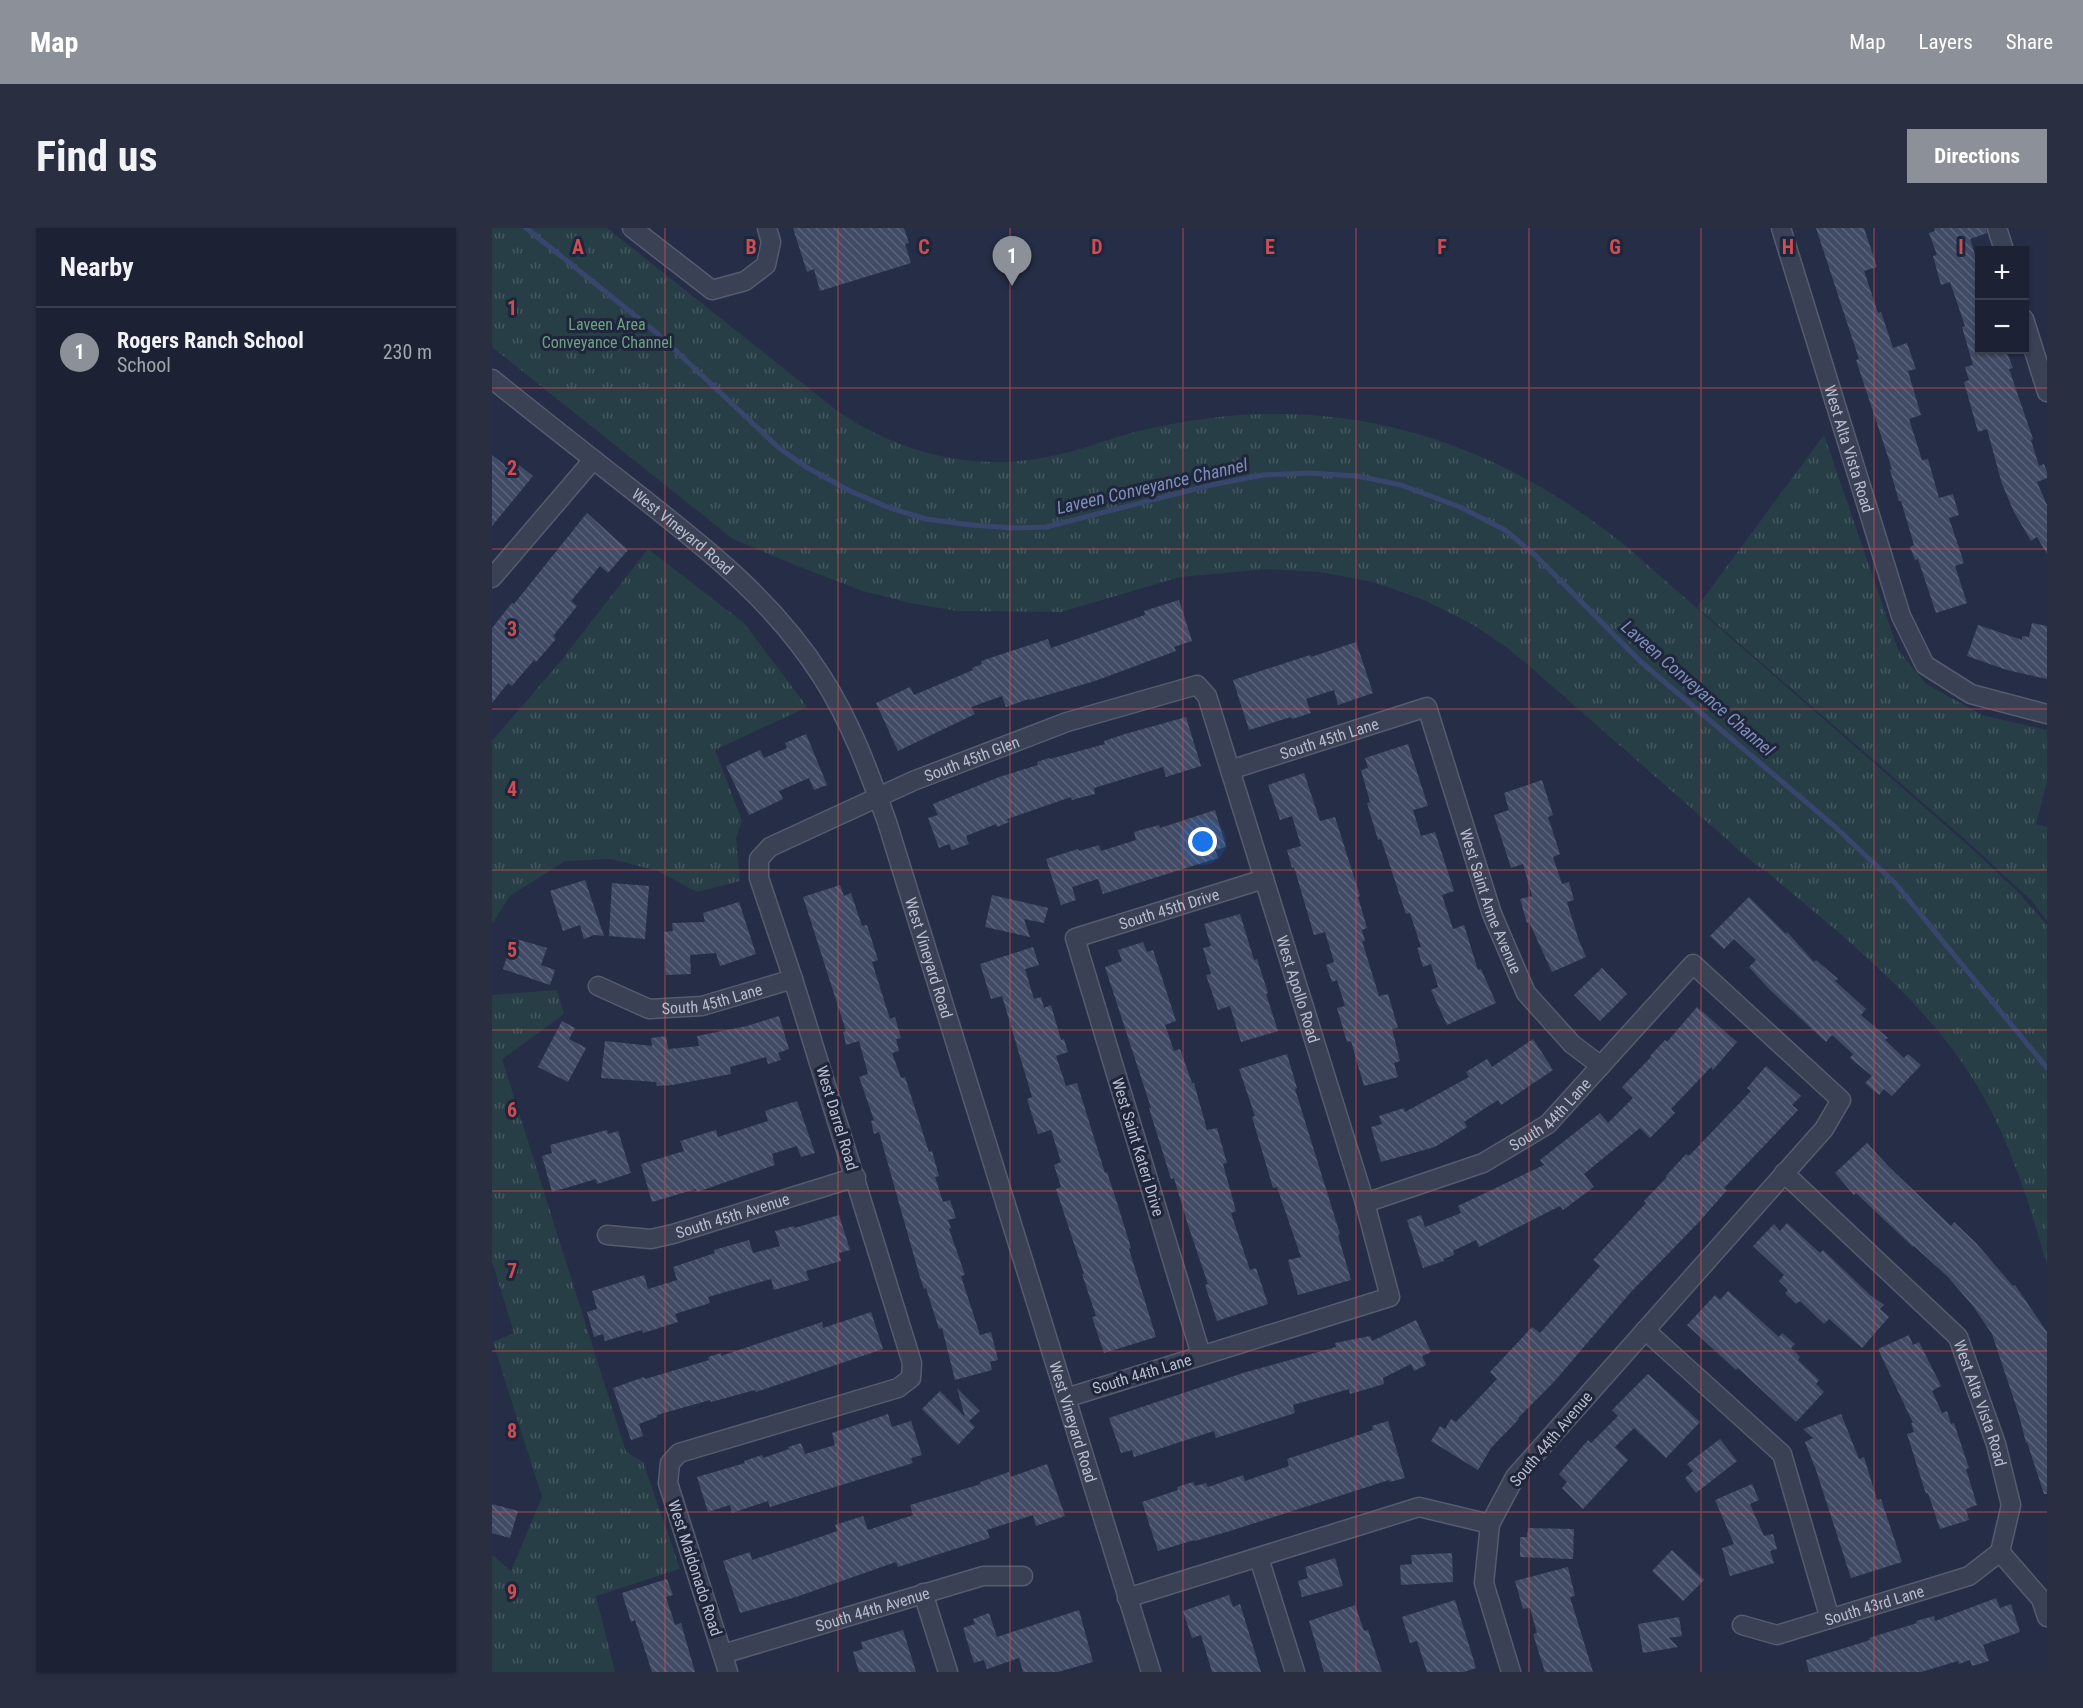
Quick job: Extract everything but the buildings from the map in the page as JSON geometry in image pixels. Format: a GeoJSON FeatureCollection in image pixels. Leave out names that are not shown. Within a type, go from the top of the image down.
{"type":"FeatureCollection","features":[{"type":"Feature","properties":{"kind":"street"},"geometry":{"type":"LineString","coordinates":[[632,228],[712,290],[745,281],[766,265],[771,242],[767,228]]}},
{"type":"Feature","properties":{"kind":"street","name":"West Alta Vista Road"},"geometry":{"type":"LineString","coordinates":[[1781,228],[1901,616],[1925,665],[1971,694],[2047,714]]}},
{"type":"Feature","properties":{"kind":"street"},"geometry":{"type":"LineString","coordinates":[[1997,228],[2003,246]]}},
{"type":"Feature","properties":{"kind":"street"},"geometry":{"type":"LineString","coordinates":[[2029,332],[2047,392]]}},
{"type":"Feature","properties":{"kind":"street","name":"West Vineyard Road"},"geometry":{"type":"LineString","coordinates":[[492,379],[730,569],[766,604],[809,659],[842,711],[878,797],[1151,1672]]}},
{"type":"Feature","properties":{"kind":"street"},"geometry":{"type":"LineString","coordinates":[[495,567],[593,460]]}},
{"type":"Feature","properties":{"kind":"street","name":"South 45th Glen"},"geometry":{"type":"LineString","coordinates":[[759,860],[770,847],[912,781],[1067,722],[1197,684]]}},
{"type":"Feature","properties":{"kind":"street","name":"West Apollo Road"},"geometry":{"type":"LineString","coordinates":[[1197,684],[1207,696],[1365,1203],[1390,1298]]}},
{"type":"Feature","properties":{"kind":"street","name":"South 45th Lane"},"geometry":{"type":"LineString","coordinates":[[1230,770],[1427,707]]}},
{"type":"Feature","properties":{"kind":"street","name":"West Saint Anne Avenue"},"geometry":{"type":"LineString","coordinates":[[1427,707],[1492,914],[1526,993],[1572,1044],[1601,1066]]}},
{"type":"Feature","properties":{"kind":"street","name":"West Darrel Road"},"geometry":{"type":"LineString","coordinates":[[670,1463],[679,1453],[898,1388],[911,1378],[912,1363],[856,1177],[759,878],[759,860]]}},
{"type":"Feature","properties":{"kind":"street","name":"South 45th Drive"},"geometry":{"type":"LineString","coordinates":[[1075,938],[1264,879]]}},
{"type":"Feature","properties":{"kind":"street","name":"West Saint Kateri Drive"},"geometry":{"type":"LineString","coordinates":[[1075,938],[1201,1355]]}},
{"type":"Feature","properties":{"kind":"street","name":"South 44th Lane"},"geometry":{"type":"LineString","coordinates":[[1365,1203],[1483,1163],[1548,1124],[1693,964],[1841,1100]]}},
{"type":"Feature","properties":{"kind":"street","name":"South 45th Lane"},"geometry":{"type":"LineString","coordinates":[[598,986],[649,1009],[702,1006],[793,979]]}},
{"type":"Feature","properties":{"kind":"street","name":"South 44th Avenue"},"geometry":{"type":"LineString","coordinates":[[1490,1524],[1515,1477],[1824,1129],[1841,1100]]}},
{"type":"Feature","properties":{"kind":"street","name":"West Alta Vista Road"},"geometry":{"type":"LineString","coordinates":[[1784,1173],[1958,1337],[1996,1444],[2011,1505],[2000,1552]]}},
{"type":"Feature","properties":{"kind":"street","name":"South 45th Avenue"},"geometry":{"type":"LineString","coordinates":[[608,1235],[651,1239],[856,1177]]}},
{"type":"Feature","properties":{"kind":"street","name":"South 44th Lane"},"geometry":{"type":"LineString","coordinates":[[1066,1398],[1390,1298]]}},
{"type":"Feature","properties":{"kind":"street"},"geometry":{"type":"LineString","coordinates":[[1645,1330],[1782,1454],[1830,1619]]}},
{"type":"Feature","properties":{"kind":"street","name":"West Maldonado Road"},"geometry":{"type":"LineString","coordinates":[[670,1463],[668,1483],[726,1663]]}},
{"type":"Feature","properties":{"kind":"street"},"geometry":{"type":"LineString","coordinates":[[1128,1598],[1419,1507],[1490,1524],[1484,1583],[1511,1672]]}},
{"type":"Feature","properties":{"kind":"street"},"geometry":{"type":"LineString","coordinates":[[2000,1552],[2041,1599],[2047,1617]]}},
{"type":"Feature","properties":{"kind":"street","name":"South 43rd Lane"},"geometry":{"type":"LineString","coordinates":[[1742,1625],[1778,1635],[1969,1576],[2000,1552]]}},
{"type":"Feature","properties":{"kind":"street"},"geometry":{"type":"LineString","coordinates":[[1259,1558],[1295,1672]]}},
{"type":"Feature","properties":{"kind":"street","name":"South 44th Avenue"},"geometry":{"type":"LineString","coordinates":[[726,1663],[923,1593],[983,1576],[1023,1576]]}},
{"type":"Feature","properties":{"kind":"street"},"geometry":{"type":"LineString","coordinates":[[923,1593],[948,1672]]}},
{"type":"Feature","properties":{"kind":"green space","name":"Laveen Area Conveyance Channel"},"geometry":{"type":"Polygon","coordinates":[[[492,228],[607,228],[836,410],[885,438],[910,448],[964,460],[1019,461],[1058,455],[1135,432],[1211,418],[1269,414],[1325,416],[1380,425],[1433,439],[1484,458],[1534,483],[1582,513],[1628,548],[1979,855],[2019,893],[2047,925],[2047,1265],[2026,1195],[1999,1127],[1976,1084],[1932,1023],[1880,969],[1852,944],[1755,864],[1527,664],[1472,624],[1424,600],[1373,582],[1320,572],[1266,569],[1180,577],[1061,612],[958,611],[910,603],[863,591],[790,563],[733,539],[492,347],[492,228]]]}},
{"type":"Feature","properties":{"kind":"green space"},"geometry":{"type":"Polygon","coordinates":[[[1824,435],[1898,650],[1926,684],[1982,715],[2047,730],[2047,782],[2036,824],[2047,827],[2047,921],[2032,901],[1958,833],[1697,607],[1824,435]]]}},
{"type":"Feature","properties":{"kind":"green space"},"geometry":{"type":"Polygon","coordinates":[[[648,549],[744,623],[807,707],[715,750],[742,821],[736,838],[740,881],[697,892],[658,871],[611,859],[565,861],[510,896],[492,924],[492,741],[560,662],[648,549]]]}},
{"type":"Feature","properties":{"kind":"green space"},"geometry":{"type":"Polygon","coordinates":[[[557,990],[564,1014],[502,1059],[626,1452],[643,1462],[680,1569],[596,1596],[615,1672],[492,1672],[492,1555],[511,1571],[542,1497],[493,1342],[514,1333],[492,1261],[492,995],[557,990]]]}},
{"type":"Feature","properties":{"kind":"waterway","name":"Laveen Conveyance Channel"},"geometry":{"type":"LineString","coordinates":[[526,228],[658,334],[779,448],[806,467],[850,491],[890,508],[926,519],[971,525],[1013,528],[1046,527],[1211,485],[1263,475],[1308,473],[1357,476],[1401,485],[1460,507],[1505,530],[1536,556],[1641,662],[1833,825],[1895,883],[2047,1068]]}},
{"type":"Feature","properties":{"kind":"place","name":"Rogers Ranch School"},"geometry":{"type":"Point","coordinates":[1012,286]}}]}
